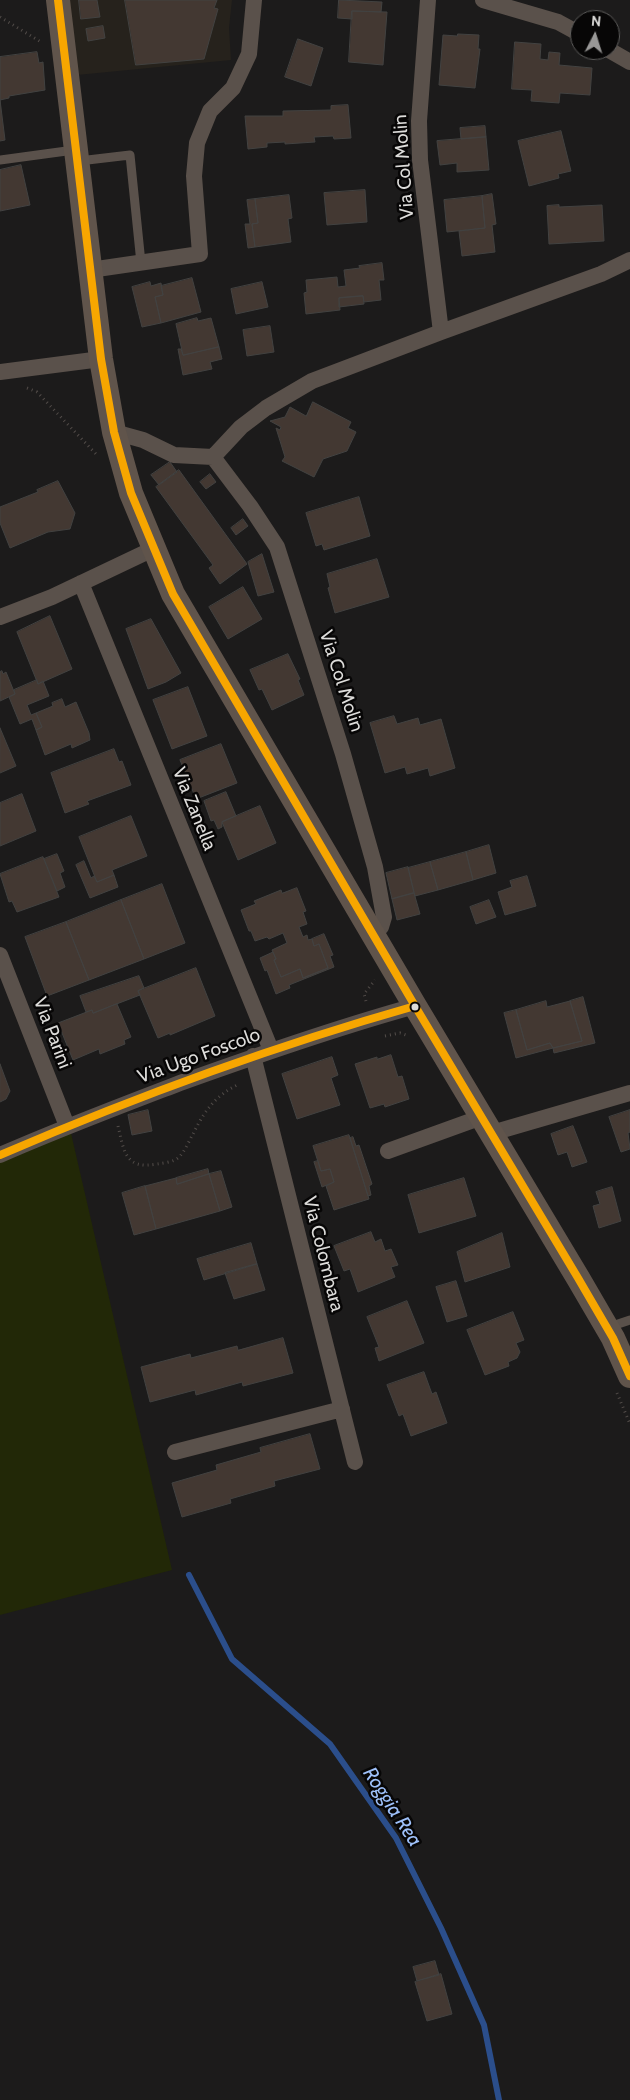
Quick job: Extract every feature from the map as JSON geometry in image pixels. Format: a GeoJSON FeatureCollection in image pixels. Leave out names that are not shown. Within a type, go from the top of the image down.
{"type":"FeatureCollection","features":[{"type":"Feature","properties":{"kind":"main road"},"geometry":{"type":"LineString","coordinates":[[58,0],[101,359],[114,432],[131,493],[153,549],[173,594],[607,1328],[630,1376]]}},
{"type":"Feature","properties":{"kind":"street"},"geometry":{"type":"LineString","coordinates":[[90,270],[200,254],[194,176],[197,143],[210,111],[233,88],[249,54],[254,0]]}},
{"type":"Feature","properties":{"kind":"street","name":"Via Col Molin"},"geometry":{"type":"LineString","coordinates":[[428,0],[419,121],[420,160],[441,332]]}},
{"type":"Feature","properties":{"kind":"street"},"geometry":{"type":"LineString","coordinates":[[483,0],[558,22],[570,29]]}},
{"type":"Feature","properties":{"kind":"street"},"geometry":{"type":"LineString","coordinates":[[114,432],[143,440],[174,455],[213,457],[242,427],[312,381],[601,274],[630,260]]}},
{"type":"Feature","properties":{"kind":"street"},"geometry":{"type":"LineString","coordinates":[[0,372],[101,359]]}},
{"type":"Feature","properties":{"kind":"street","name":"Via Col Molin"},"geometry":{"type":"LineString","coordinates":[[213,457],[250,506],[277,547],[343,754],[375,867],[384,917],[381,927],[374,932]]}},
{"type":"Feature","properties":{"kind":"street"},"geometry":{"type":"LineString","coordinates":[[0,617],[81,583],[153,549]]}},
{"type":"Feature","properties":{"kind":"street","name":"Via Zanella"},"geometry":{"type":"LineString","coordinates":[[81,583],[271,1050]]}},
{"type":"Feature","properties":{"kind":"street","name":"Via Parini"},"geometry":{"type":"LineString","coordinates":[[0,955],[66,1126]]}},
{"type":"Feature","properties":{"kind":"street","name":"Via Ugo Foscolo"},"geometry":{"type":"LineString","coordinates":[[0,1155],[66,1126],[253,1056],[370,1018],[415,1006]]}},
{"type":"Feature","properties":{"kind":"street","name":"Via Colombara"},"geometry":{"type":"LineString","coordinates":[[253,1056],[355,1462]]}},
{"type":"Feature","properties":{"kind":"street"},"geometry":{"type":"LineString","coordinates":[[388,1151],[487,1125],[630,1093]]}},
{"type":"Feature","properties":{"kind":"street"},"geometry":{"type":"LineString","coordinates":[[175,1452],[342,1409]]}},
{"type":"Feature","properties":{"kind":"lane"},"geometry":{"type":"LineString","coordinates":[[0,160],[130,155],[141,263]]}},
{"type":"Feature","properties":{"kind":"lane"},"geometry":{"type":"LineString","coordinates":[[607,1328],[630,1320]]}},
{"type":"Feature","properties":{"kind":"path"},"geometry":{"type":"LineString","coordinates":[[0,17],[50,47],[63,46]]}},
{"type":"Feature","properties":{"kind":"path"},"geometry":{"type":"LineString","coordinates":[[114,1108],[123,1147],[128,1159],[134,1164],[142,1165],[171,1161],[178,1158],[187,1146],[205,1111],[214,1100],[233,1087],[258,1076]]}},
{"type":"Feature","properties":{"kind":"shaded area"},"geometry":{"type":"Polygon","coordinates":[[[68,0],[232,0],[229,28],[231,60],[77,75],[68,0]]]}},
{"type":"Feature","properties":{"kind":"green space"},"geometry":{"type":"Polygon","coordinates":[[[70,1129],[172,1570],[0,1615],[0,1157],[70,1129]]]}},
{"type":"Feature","properties":{"kind":"building"},"geometry":{"type":"Polygon","coordinates":[[[79,0],[97,0],[100,17],[81,19],[79,0]]]}},
{"type":"Feature","properties":{"kind":"building"},"geometry":{"type":"Polygon","coordinates":[[[125,0],[217,0],[214,8],[218,9],[204,59],[136,65],[125,0]]]}},
{"type":"Feature","properties":{"kind":"building"},"geometry":{"type":"Polygon","coordinates":[[[339,0],[382,2],[381,12],[352,11],[352,19],[338,18],[339,0]]]}},
{"type":"Feature","properties":{"kind":"building"},"geometry":{"type":"Polygon","coordinates":[[[352,11],[387,12],[383,65],[349,62],[352,11]]]}},
{"type":"Feature","properties":{"kind":"building"},"geometry":{"type":"Polygon","coordinates":[[[103,26],[105,38],[88,41],[86,29],[103,26]]]}},
{"type":"Feature","properties":{"kind":"building"},"geometry":{"type":"Polygon","coordinates":[[[458,34],[479,35],[478,49],[480,49],[475,88],[439,85],[443,35],[457,36],[458,34]]]}},
{"type":"Feature","properties":{"kind":"building"},"geometry":{"type":"Polygon","coordinates":[[[298,39],[323,48],[311,86],[285,77],[298,39]]]}},
{"type":"Feature","properties":{"kind":"building"},"geometry":{"type":"Polygon","coordinates":[[[515,42],[541,44],[540,59],[548,60],[549,52],[560,53],[559,65],[592,68],[590,95],[560,93],[559,103],[531,101],[532,90],[512,89],[515,42]]]}},
{"type":"Feature","properties":{"kind":"building"},"geometry":{"type":"Polygon","coordinates":[[[37,52],[39,63],[43,62],[45,90],[9,96],[9,98],[0,100],[0,57],[37,52]]]}},
{"type":"Feature","properties":{"kind":"building"},"geometry":{"type":"Polygon","coordinates":[[[0,100],[5,140],[0,141],[0,100]]]}},
{"type":"Feature","properties":{"kind":"building"},"geometry":{"type":"Polygon","coordinates":[[[348,105],[351,138],[334,139],[333,136],[314,137],[315,142],[267,143],[267,147],[248,149],[245,116],[283,116],[283,111],[331,110],[331,106],[348,105]]]}},
{"type":"Feature","properties":{"kind":"building"},"geometry":{"type":"Polygon","coordinates":[[[485,126],[486,137],[461,139],[460,128],[485,126]]]}},
{"type":"Feature","properties":{"kind":"building"},"geometry":{"type":"Polygon","coordinates":[[[561,131],[571,171],[558,174],[559,178],[529,186],[518,141],[561,131]]]}},
{"type":"Feature","properties":{"kind":"building"},"geometry":{"type":"Polygon","coordinates":[[[486,137],[489,170],[457,172],[457,163],[440,165],[437,141],[486,137]]]}},
{"type":"Feature","properties":{"kind":"building"},"geometry":{"type":"Polygon","coordinates":[[[21,165],[30,205],[0,211],[0,170],[21,165]]]}},
{"type":"Feature","properties":{"kind":"building"},"geometry":{"type":"Polygon","coordinates":[[[365,190],[367,222],[327,225],[324,193],[365,190]]]}},
{"type":"Feature","properties":{"kind":"building"},"geometry":{"type":"Polygon","coordinates":[[[492,194],[496,224],[492,225],[495,252],[462,256],[459,231],[485,228],[482,196],[492,194]]]}},
{"type":"Feature","properties":{"kind":"building"},"geometry":{"type":"Polygon","coordinates":[[[289,195],[292,218],[288,219],[291,242],[255,247],[252,224],[258,223],[255,199],[289,195]]]}},
{"type":"Feature","properties":{"kind":"building"},"geometry":{"type":"Polygon","coordinates":[[[482,196],[485,228],[447,232],[444,200],[482,196]]]}},
{"type":"Feature","properties":{"kind":"building"},"geometry":{"type":"Polygon","coordinates":[[[255,199],[258,223],[252,224],[255,247],[248,248],[245,224],[250,224],[247,200],[255,199]]]}},
{"type":"Feature","properties":{"kind":"building"},"geometry":{"type":"Polygon","coordinates":[[[559,205],[559,207],[602,205],[604,241],[549,244],[547,206],[559,205]]]}},
{"type":"Feature","properties":{"kind":"building"},"geometry":{"type":"Polygon","coordinates":[[[382,263],[384,280],[379,280],[381,300],[364,302],[363,296],[339,298],[340,310],[306,314],[304,293],[307,292],[306,280],[337,277],[338,287],[346,286],[344,270],[382,263]]]}},
{"type":"Feature","properties":{"kind":"building"},"geometry":{"type":"Polygon","coordinates":[[[192,278],[201,312],[161,323],[155,297],[163,295],[161,286],[192,278]]]}},
{"type":"Feature","properties":{"kind":"building"},"geometry":{"type":"Polygon","coordinates":[[[150,282],[151,286],[161,283],[163,295],[155,297],[161,323],[142,327],[132,287],[150,282]]]}},
{"type":"Feature","properties":{"kind":"building"},"geometry":{"type":"Polygon","coordinates":[[[262,282],[268,307],[236,314],[231,289],[262,282]]]}},
{"type":"Feature","properties":{"kind":"building"},"geometry":{"type":"Polygon","coordinates":[[[363,296],[364,304],[339,307],[339,298],[363,296]]]}},
{"type":"Feature","properties":{"kind":"building"},"geometry":{"type":"Polygon","coordinates":[[[197,318],[198,321],[211,318],[219,347],[183,355],[176,324],[197,318]]]}},
{"type":"Feature","properties":{"kind":"building"},"geometry":{"type":"Polygon","coordinates":[[[270,326],[274,352],[247,356],[243,330],[270,326]]]}},
{"type":"Feature","properties":{"kind":"building"},"geometry":{"type":"Polygon","coordinates":[[[219,347],[222,359],[210,362],[212,369],[183,375],[178,349],[181,349],[183,355],[219,347]]]}},
{"type":"Feature","properties":{"kind":"building"},"geometry":{"type":"Polygon","coordinates":[[[313,402],[351,422],[348,428],[356,432],[347,451],[323,459],[314,477],[282,461],[285,457],[276,428],[280,430],[281,427],[270,421],[285,417],[290,407],[306,416],[313,402]]]}},
{"type":"Feature","properties":{"kind":"building"},"geometry":{"type":"Polygon","coordinates":[[[170,462],[177,472],[159,485],[151,475],[170,462]]]}},
{"type":"Feature","properties":{"kind":"building"},"geometry":{"type":"Polygon","coordinates":[[[179,470],[247,564],[220,584],[209,568],[213,565],[156,487],[179,470]]]}},
{"type":"Feature","properties":{"kind":"building"},"geometry":{"type":"Polygon","coordinates":[[[210,474],[216,482],[206,489],[200,482],[210,474]]]}},
{"type":"Feature","properties":{"kind":"building"},"geometry":{"type":"Polygon","coordinates":[[[58,481],[75,513],[70,529],[48,532],[10,548],[0,523],[0,507],[38,492],[37,490],[58,481]]]}},
{"type":"Feature","properties":{"kind":"building"},"geometry":{"type":"Polygon","coordinates":[[[359,497],[370,536],[324,550],[322,544],[316,546],[306,513],[359,497]]]}},
{"type":"Feature","properties":{"kind":"building"},"geometry":{"type":"Polygon","coordinates":[[[243,519],[248,526],[236,535],[231,528],[243,519]]]}},
{"type":"Feature","properties":{"kind":"building"},"geometry":{"type":"Polygon","coordinates":[[[262,554],[274,592],[258,596],[248,562],[262,554]]]}},
{"type":"Feature","properties":{"kind":"building"},"geometry":{"type":"Polygon","coordinates":[[[377,559],[389,597],[335,613],[328,588],[330,587],[327,574],[377,559]]]}},
{"type":"Feature","properties":{"kind":"building"},"geometry":{"type":"Polygon","coordinates":[[[243,587],[262,619],[228,639],[209,607],[243,587]]]}},
{"type":"Feature","properties":{"kind":"building"},"geometry":{"type":"Polygon","coordinates":[[[50,616],[72,669],[38,684],[17,632],[50,616]]]}},
{"type":"Feature","properties":{"kind":"building"},"geometry":{"type":"Polygon","coordinates":[[[151,619],[181,673],[166,682],[148,689],[126,629],[151,619]]]}},
{"type":"Feature","properties":{"kind":"building"},"geometry":{"type":"Polygon","coordinates":[[[288,654],[300,679],[298,680],[304,695],[272,710],[262,689],[259,690],[250,670],[288,654]]]}},
{"type":"Feature","properties":{"kind":"building"},"geometry":{"type":"Polygon","coordinates":[[[2,671],[3,674],[6,672],[15,694],[0,701],[0,672],[2,671]]]}},
{"type":"Feature","properties":{"kind":"building"},"geometry":{"type":"Polygon","coordinates":[[[37,680],[38,684],[43,681],[49,696],[27,705],[31,715],[36,713],[42,727],[36,730],[32,719],[20,724],[9,697],[15,694],[14,690],[37,680]]]}},
{"type":"Feature","properties":{"kind":"building"},"geometry":{"type":"Polygon","coordinates":[[[188,687],[207,736],[172,749],[153,700],[188,687]]]}},
{"type":"Feature","properties":{"kind":"building"},"geometry":{"type":"Polygon","coordinates":[[[62,699],[65,707],[76,702],[90,740],[72,748],[71,744],[45,755],[36,730],[42,727],[36,713],[53,706],[52,703],[62,699]]]}},
{"type":"Feature","properties":{"kind":"building"},"geometry":{"type":"Polygon","coordinates":[[[394,716],[397,724],[418,718],[420,725],[441,719],[455,768],[430,776],[428,768],[407,774],[405,767],[385,773],[370,723],[394,716]]]}},
{"type":"Feature","properties":{"kind":"building"},"geometry":{"type":"Polygon","coordinates":[[[0,728],[16,766],[0,773],[0,728]]]}},
{"type":"Feature","properties":{"kind":"building"},"geometry":{"type":"Polygon","coordinates":[[[221,744],[237,783],[196,799],[180,760],[221,744]]]}},
{"type":"Feature","properties":{"kind":"building"},"geometry":{"type":"Polygon","coordinates":[[[114,749],[119,762],[122,761],[131,785],[87,801],[89,804],[65,813],[51,773],[114,749]]]}},
{"type":"Feature","properties":{"kind":"building"},"geometry":{"type":"Polygon","coordinates":[[[226,792],[236,816],[222,822],[222,827],[218,829],[214,820],[211,821],[204,801],[226,792]]]}},
{"type":"Feature","properties":{"kind":"building"},"geometry":{"type":"Polygon","coordinates":[[[22,794],[36,831],[0,846],[0,803],[22,794]]]}},
{"type":"Feature","properties":{"kind":"building"},"geometry":{"type":"Polygon","coordinates":[[[260,806],[276,843],[238,860],[222,822],[260,806]]]}},
{"type":"Feature","properties":{"kind":"building"},"geometry":{"type":"Polygon","coordinates":[[[131,816],[147,856],[112,870],[114,875],[97,882],[79,837],[131,816]]]}},
{"type":"Feature","properties":{"kind":"building"},"geometry":{"type":"Polygon","coordinates":[[[489,845],[496,873],[473,880],[466,852],[489,845]]]}},
{"type":"Feature","properties":{"kind":"building"},"geometry":{"type":"Polygon","coordinates":[[[466,852],[473,880],[438,890],[430,862],[466,852]]]}},
{"type":"Feature","properties":{"kind":"building"},"geometry":{"type":"Polygon","coordinates":[[[57,854],[64,871],[60,873],[65,887],[57,891],[44,859],[57,854]]]}},
{"type":"Feature","properties":{"kind":"building"},"geometry":{"type":"Polygon","coordinates":[[[43,857],[59,897],[17,912],[12,901],[9,902],[0,874],[43,857]]]}},
{"type":"Feature","properties":{"kind":"building"},"geometry":{"type":"Polygon","coordinates":[[[84,861],[91,878],[94,876],[97,882],[114,875],[118,887],[90,898],[76,865],[84,861]]]}},
{"type":"Feature","properties":{"kind":"building"},"geometry":{"type":"Polygon","coordinates":[[[430,862],[438,890],[415,896],[408,868],[430,862]]]}},
{"type":"Feature","properties":{"kind":"building"},"geometry":{"type":"Polygon","coordinates":[[[408,867],[414,893],[392,899],[386,873],[408,867]]]}},
{"type":"Feature","properties":{"kind":"building"},"geometry":{"type":"Polygon","coordinates":[[[527,876],[536,906],[505,915],[498,892],[512,887],[510,881],[527,876]]]}},
{"type":"Feature","properties":{"kind":"building"},"geometry":{"type":"Polygon","coordinates":[[[162,884],[185,943],[144,959],[121,900],[162,884]]]}},
{"type":"Feature","properties":{"kind":"building"},"geometry":{"type":"Polygon","coordinates":[[[297,888],[306,911],[303,912],[307,924],[299,927],[303,937],[307,935],[308,940],[312,939],[314,946],[319,944],[328,968],[303,978],[300,969],[281,977],[272,950],[287,943],[283,933],[269,939],[267,937],[255,941],[241,910],[256,904],[254,901],[281,890],[282,893],[297,888]]]}},
{"type":"Feature","properties":{"kind":"building"},"geometry":{"type":"Polygon","coordinates":[[[414,893],[420,914],[397,920],[392,899],[414,893]]]}},
{"type":"Feature","properties":{"kind":"building"},"geometry":{"type":"Polygon","coordinates":[[[121,900],[144,959],[89,980],[66,922],[121,900]]]}},
{"type":"Feature","properties":{"kind":"building"},"geometry":{"type":"Polygon","coordinates":[[[489,900],[496,917],[476,924],[470,907],[489,900]]]}},
{"type":"Feature","properties":{"kind":"building"},"geometry":{"type":"Polygon","coordinates":[[[66,922],[89,980],[47,996],[25,937],[66,922]]]}},
{"type":"Feature","properties":{"kind":"building"},"geometry":{"type":"Polygon","coordinates":[[[324,934],[333,955],[330,956],[334,967],[289,985],[290,988],[276,994],[267,970],[265,971],[260,958],[273,952],[281,977],[300,969],[303,978],[328,968],[319,944],[314,946],[312,939],[324,934]]]}},
{"type":"Feature","properties":{"kind":"building"},"geometry":{"type":"Polygon","coordinates":[[[196,968],[215,1016],[170,1035],[170,1033],[158,1038],[138,991],[196,968]]]}},
{"type":"Feature","properties":{"kind":"building"},"geometry":{"type":"Polygon","coordinates":[[[139,976],[144,988],[138,991],[140,995],[93,1013],[92,1010],[86,1012],[80,996],[139,976]]]}},
{"type":"Feature","properties":{"kind":"building"},"geometry":{"type":"Polygon","coordinates":[[[583,997],[595,1043],[554,1053],[553,1048],[582,1041],[570,1001],[583,997]]]}},
{"type":"Feature","properties":{"kind":"building"},"geometry":{"type":"Polygon","coordinates":[[[546,1001],[547,1007],[570,1001],[582,1041],[553,1048],[550,1043],[527,1050],[516,1010],[546,1001]]]}},
{"type":"Feature","properties":{"kind":"building"},"geometry":{"type":"Polygon","coordinates":[[[117,1004],[131,1037],[124,1040],[125,1044],[100,1054],[99,1049],[73,1060],[58,1023],[92,1010],[93,1013],[117,1004]]]}},
{"type":"Feature","properties":{"kind":"building"},"geometry":{"type":"Polygon","coordinates":[[[516,1010],[527,1050],[550,1043],[553,1048],[516,1058],[504,1013],[516,1010]]]}},
{"type":"Feature","properties":{"kind":"building"},"geometry":{"type":"Polygon","coordinates":[[[391,1055],[398,1077],[402,1076],[409,1099],[385,1107],[384,1104],[370,1108],[355,1064],[391,1055]]]}},
{"type":"Feature","properties":{"kind":"building"},"geometry":{"type":"Polygon","coordinates":[[[332,1057],[338,1075],[331,1078],[340,1105],[297,1119],[282,1074],[332,1057]]]}},
{"type":"Feature","properties":{"kind":"building"},"geometry":{"type":"Polygon","coordinates":[[[0,1064],[10,1091],[6,1099],[0,1102],[0,1064]]]}},
{"type":"Feature","properties":{"kind":"building"},"geometry":{"type":"Polygon","coordinates":[[[148,1110],[152,1131],[132,1135],[128,1115],[148,1110]]]}},
{"type":"Feature","properties":{"kind":"building"},"geometry":{"type":"Polygon","coordinates":[[[630,1110],[630,1132],[628,1133],[630,1149],[621,1152],[609,1117],[630,1110]]]}},
{"type":"Feature","properties":{"kind":"building"},"geometry":{"type":"Polygon","coordinates":[[[573,1126],[587,1162],[572,1167],[567,1152],[558,1155],[551,1134],[573,1126]]]}},
{"type":"Feature","properties":{"kind":"building"},"geometry":{"type":"Polygon","coordinates":[[[349,1135],[369,1199],[334,1210],[326,1186],[334,1182],[330,1169],[321,1171],[313,1146],[349,1135]]]}},
{"type":"Feature","properties":{"kind":"building"},"geometry":{"type":"Polygon","coordinates":[[[353,1137],[356,1146],[359,1145],[372,1184],[369,1186],[371,1195],[368,1196],[350,1138],[353,1137]]]}},
{"type":"Feature","properties":{"kind":"building"},"geometry":{"type":"Polygon","coordinates":[[[318,1161],[321,1171],[330,1169],[334,1182],[322,1187],[314,1162],[318,1161]]]}},
{"type":"Feature","properties":{"kind":"building"},"geometry":{"type":"Polygon","coordinates":[[[208,1169],[209,1174],[177,1184],[176,1178],[208,1169]]]}},
{"type":"Feature","properties":{"kind":"building"},"geometry":{"type":"Polygon","coordinates":[[[221,1171],[232,1207],[220,1211],[209,1174],[221,1171]]]}},
{"type":"Feature","properties":{"kind":"building"},"geometry":{"type":"Polygon","coordinates":[[[209,1174],[220,1211],[156,1229],[145,1186],[176,1178],[177,1184],[209,1174]]]}},
{"type":"Feature","properties":{"kind":"building"},"geometry":{"type":"Polygon","coordinates":[[[464,1178],[476,1216],[419,1233],[408,1195],[464,1178]]]}},
{"type":"Feature","properties":{"kind":"building"},"geometry":{"type":"Polygon","coordinates":[[[145,1186],[156,1229],[134,1235],[122,1193],[145,1186]]]}},
{"type":"Feature","properties":{"kind":"building"},"geometry":{"type":"Polygon","coordinates":[[[612,1187],[621,1221],[599,1228],[593,1206],[600,1204],[596,1192],[612,1187]]]}},
{"type":"Feature","properties":{"kind":"building"},"geometry":{"type":"Polygon","coordinates":[[[371,1232],[375,1242],[381,1239],[385,1251],[391,1249],[398,1265],[391,1267],[395,1277],[358,1292],[350,1269],[344,1271],[334,1246],[371,1232]]]}},
{"type":"Feature","properties":{"kind":"building"},"geometry":{"type":"Polygon","coordinates":[[[502,1233],[510,1267],[465,1282],[457,1252],[502,1233]]]}},
{"type":"Feature","properties":{"kind":"building"},"geometry":{"type":"Polygon","coordinates":[[[251,1243],[257,1264],[204,1280],[197,1259],[251,1243]]]}},
{"type":"Feature","properties":{"kind":"building"},"geometry":{"type":"Polygon","coordinates":[[[257,1264],[265,1290],[234,1299],[225,1273],[257,1264]]]}},
{"type":"Feature","properties":{"kind":"building"},"geometry":{"type":"Polygon","coordinates":[[[456,1281],[467,1316],[447,1322],[436,1287],[456,1281]]]}},
{"type":"Feature","properties":{"kind":"building"},"geometry":{"type":"Polygon","coordinates":[[[407,1301],[424,1343],[379,1361],[375,1348],[379,1347],[367,1317],[407,1301]]]}},
{"type":"Feature","properties":{"kind":"building"},"geometry":{"type":"Polygon","coordinates":[[[513,1312],[524,1340],[516,1343],[520,1352],[517,1358],[508,1362],[509,1366],[485,1375],[467,1330],[513,1312]]]}},
{"type":"Feature","properties":{"kind":"building"},"geometry":{"type":"Polygon","coordinates":[[[283,1338],[293,1373],[243,1386],[242,1382],[196,1395],[195,1390],[150,1402],[141,1367],[190,1354],[191,1358],[237,1346],[238,1350],[283,1338]]]}},
{"type":"Feature","properties":{"kind":"building"},"geometry":{"type":"Polygon","coordinates":[[[424,1372],[432,1394],[436,1392],[447,1423],[411,1436],[403,1414],[399,1416],[387,1385],[424,1372]]]}},
{"type":"Feature","properties":{"kind":"building"},"geometry":{"type":"Polygon","coordinates":[[[310,1434],[320,1469],[274,1481],[275,1486],[230,1499],[231,1503],[182,1517],[172,1483],[217,1470],[216,1465],[261,1452],[260,1448],[310,1434]]]}},
{"type":"Feature","properties":{"kind":"building"},"geometry":{"type":"Polygon","coordinates":[[[435,1961],[439,1975],[417,1981],[413,1967],[435,1961]]]}},
{"type":"Feature","properties":{"kind":"building"},"geometry":{"type":"Polygon","coordinates":[[[441,1974],[452,2014],[427,2021],[415,1982],[441,1974]]]}},
{"type":"Feature","properties":{"kind":"waterway","name":"Roggia Rea"},"geometry":{"type":"LineString","coordinates":[[189,1575],[232,1659],[330,1744],[396,1838],[441,1928],[484,2025],[499,2100]]}},
{"type":"Feature","properties":{"kind":"transit line"},"geometry":{"type":"LineString","coordinates":[[58,0],[101,359],[114,432],[131,493],[173,594],[415,1006],[578,1278],[613,1338],[630,1376]]}},
{"type":"Feature","properties":{"kind":"transit line"},"geometry":{"type":"LineString","coordinates":[[0,1155],[153,1093],[257,1055],[415,1006]]}}]}
